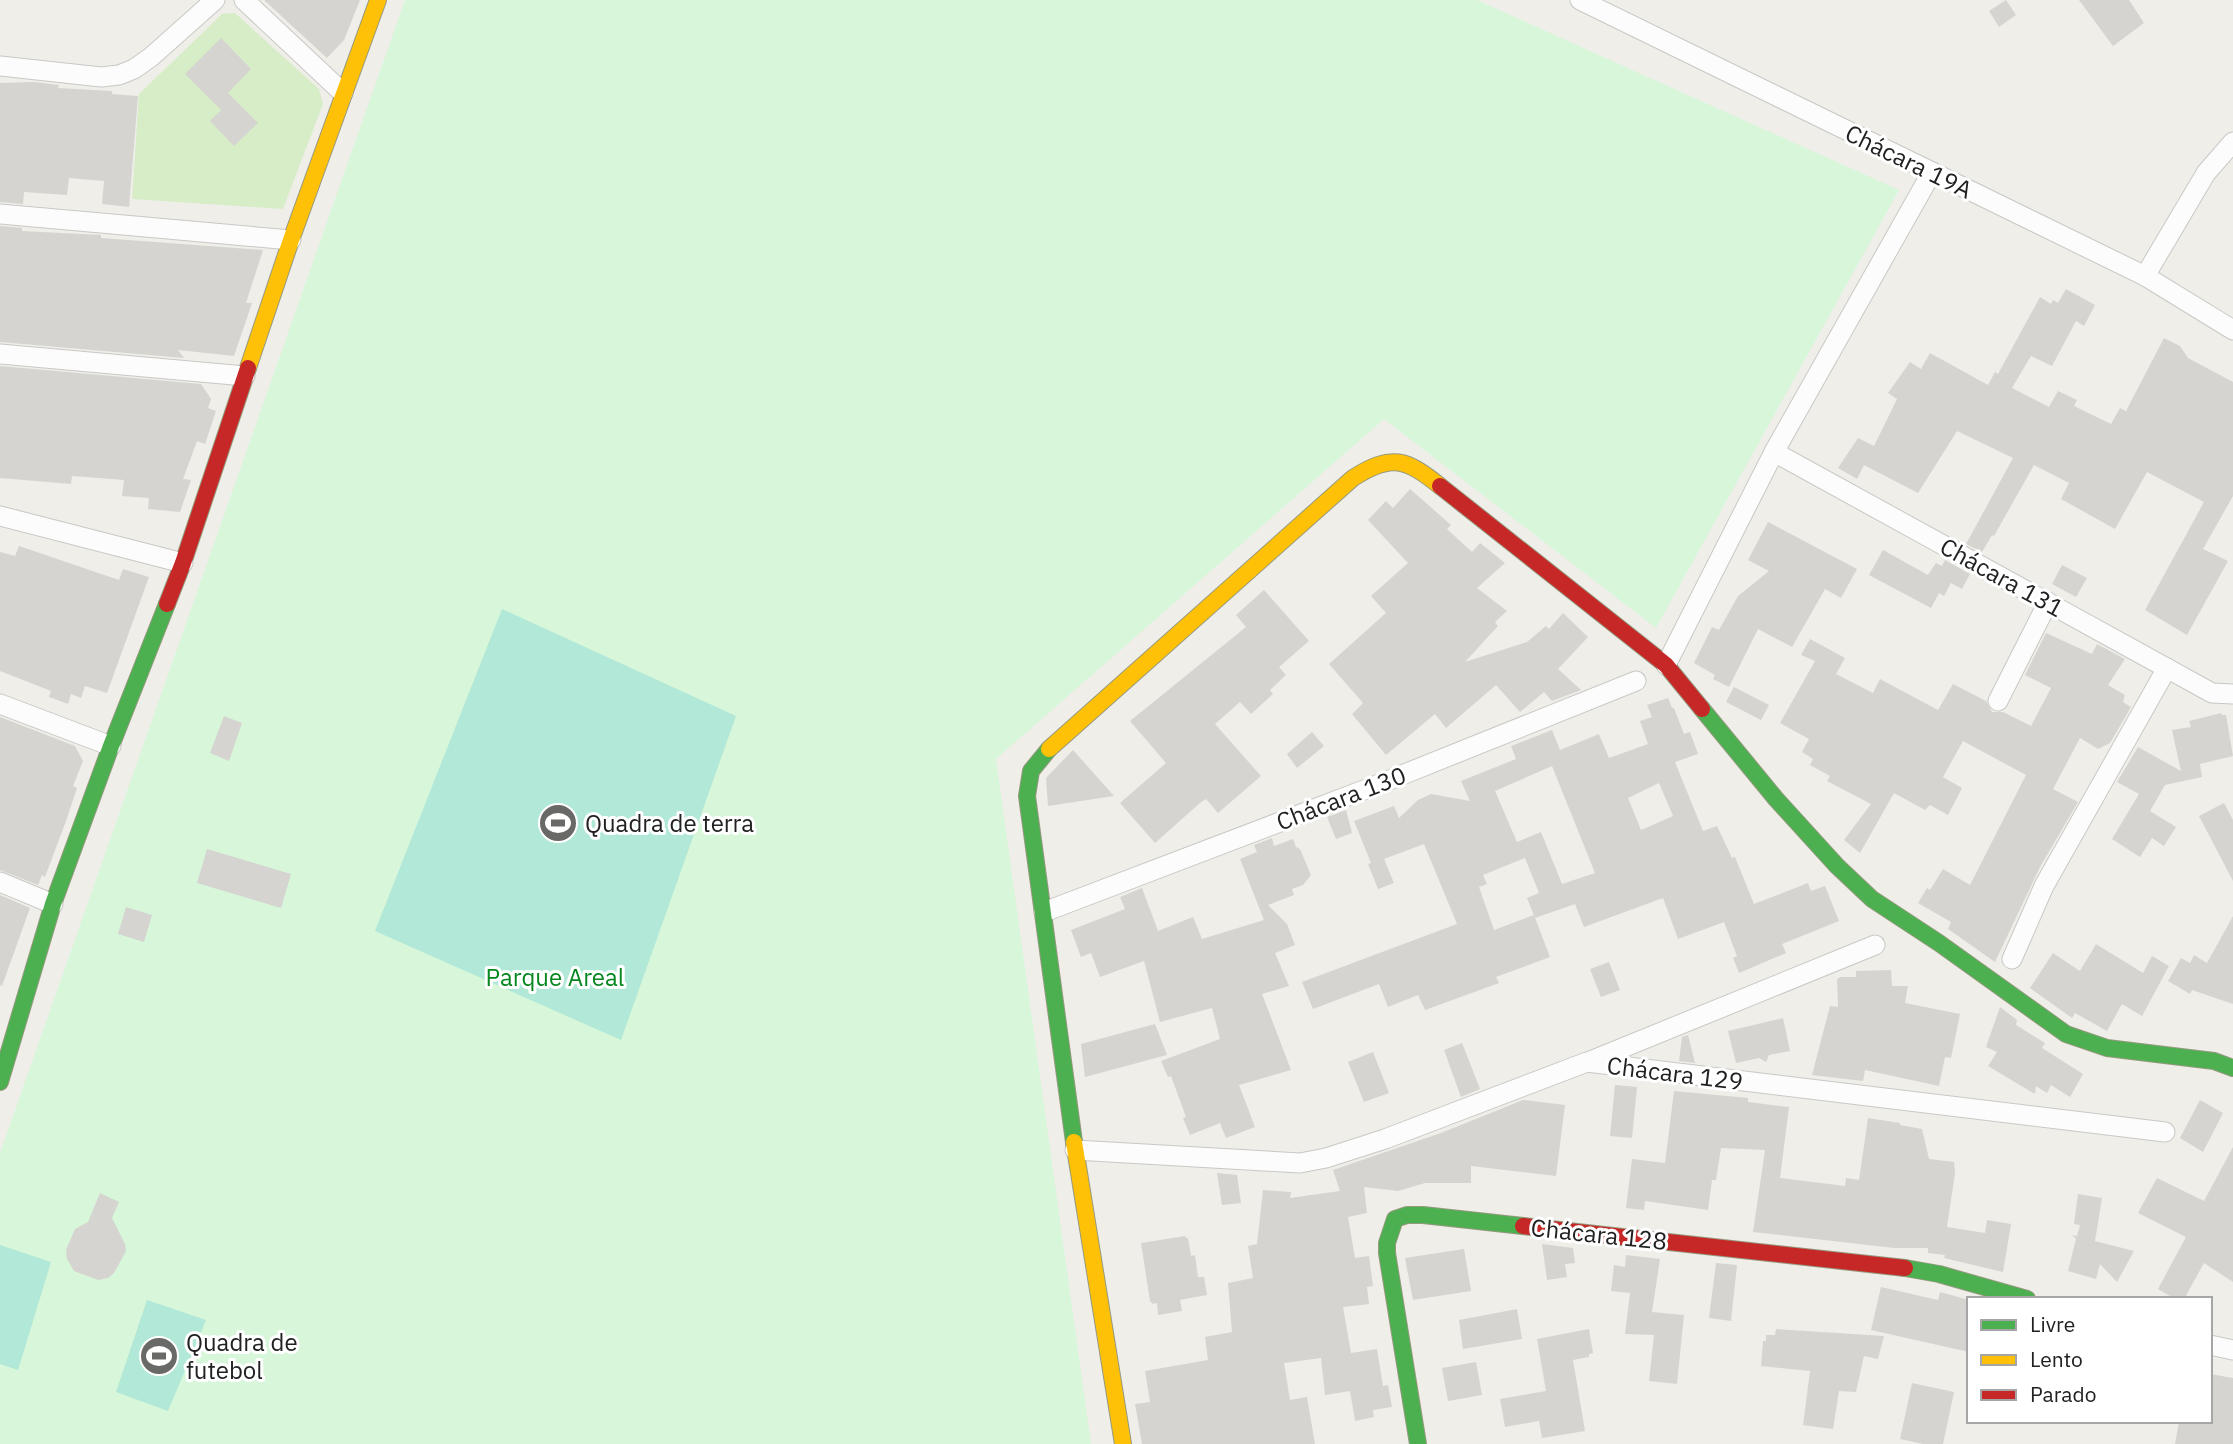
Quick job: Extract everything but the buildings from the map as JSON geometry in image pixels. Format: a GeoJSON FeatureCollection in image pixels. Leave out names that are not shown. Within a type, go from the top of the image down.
{"type":"FeatureCollection","features":[{"type":"Feature","properties":{"kind":"street"},"geometry":{"type":"LineString","coordinates":[[0,66],[101,77],[120,75],[151,57],[215,0]]}},
{"type":"Feature","properties":{"kind":"street"},"geometry":{"type":"LineString","coordinates":[[244,0],[343,93]]}},
{"type":"Feature","properties":{"kind":"street"},"geometry":{"type":"LineString","coordinates":[[2,1070],[53,904],[183,563],[291,240],[378,0]]}},
{"type":"Feature","properties":{"kind":"street","name":"Chácara 19A"},"geometry":{"type":"LineString","coordinates":[[1580,0],[2145,276],[2233,330]]}},
{"type":"Feature","properties":{"kind":"street"},"geometry":{"type":"LineString","coordinates":[[2145,276],[2206,173],[2233,142]]}},
{"type":"Feature","properties":{"kind":"street"},"geometry":{"type":"LineString","coordinates":[[1666,665],[1773,452],[1932,172]]}},
{"type":"Feature","properties":{"kind":"street"},"geometry":{"type":"LineString","coordinates":[[0,214],[291,240]]}},
{"type":"Feature","properties":{"kind":"street"},"geometry":{"type":"LineString","coordinates":[[0,354],[246,376]]}},
{"type":"Feature","properties":{"kind":"street","name":"Chácara 131"},"geometry":{"type":"LineString","coordinates":[[1773,452],[2212,694],[2233,694]]}},
{"type":"Feature","properties":{"kind":"street"},"geometry":{"type":"LineString","coordinates":[[1123,1444],[1075,1150],[1027,796],[1027,777],[1032,766],[1353,478],[1376,464],[1394,461],[1415,466],[1666,665],[1776,799],[1837,866],[1872,899],[1939,943],[2066,1034],[2107,1048],[2214,1060],[2233,1068]]}},
{"type":"Feature","properties":{"kind":"street"},"geometry":{"type":"LineString","coordinates":[[0,516],[183,563]]}},
{"type":"Feature","properties":{"kind":"street"},"geometry":{"type":"LineString","coordinates":[[1998,701],[2048,602]]}},
{"type":"Feature","properties":{"kind":"street"},"geometry":{"type":"LineString","coordinates":[[2012,959],[2044,886],[2168,668]]}},
{"type":"Feature","properties":{"kind":"street","name":"Chácara 130"},"geometry":{"type":"LineString","coordinates":[[1044,912],[1377,785],[1636,681]]}},
{"type":"Feature","properties":{"kind":"street"},"geometry":{"type":"LineString","coordinates":[[0,704],[111,746]]}},
{"type":"Feature","properties":{"kind":"street"},"geometry":{"type":"LineString","coordinates":[[0,882],[53,904]]}},
{"type":"Feature","properties":{"kind":"street"},"geometry":{"type":"LineString","coordinates":[[1587,1062],[1875,945]]}},
{"type":"Feature","properties":{"kind":"street","name":"Chácara 129"},"geometry":{"type":"LineString","coordinates":[[1075,1150],[1300,1163],[1326,1158],[1385,1139],[1587,1062],[2165,1132]]}},
{"type":"Feature","properties":{"kind":"street","name":"Chácara 128"},"geometry":{"type":"LineString","coordinates":[[1418,1444],[1387,1253],[1387,1243],[1395,1219],[1406,1215],[1437,1216],[1885,1264],[1939,1274],[2020,1297]]}},
{"type":"Feature","properties":{"kind":"street"},"geometry":{"type":"LineString","coordinates":[[2212,1345],[2233,1350]]}},
{"type":"Feature","properties":{"kind":"green space","name":"Parque Areal"},"geometry":{"type":"Polygon","coordinates":[[[405,0],[1477,0],[1899,190],[1656,628],[1384,419],[996,759],[1091,1444],[0,1444],[0,1153],[405,0]]]}},
{"type":"Feature","properties":{"kind":"green space"},"geometry":{"type":"Polygon","coordinates":[[[235,13],[319,89],[323,104],[283,209],[132,199],[139,94],[222,14],[235,13]]]}},
{"type":"Feature","properties":{"kind":"green space","name":"Quadra de terra"},"geometry":{"type":"Polygon","coordinates":[[[502,609],[736,716],[621,1040],[375,931],[502,609]]]}},
{"type":"Feature","properties":{"kind":"green space"},"geometry":{"type":"Polygon","coordinates":[[[0,1245],[51,1262],[18,1370],[0,1364],[0,1245]]]}},
{"type":"Feature","properties":{"kind":"green space","name":"Quadra de futebol"},"geometry":{"type":"Polygon","coordinates":[[[147,1300],[206,1320],[168,1411],[116,1392],[147,1300]]]}},
{"type":"Feature","properties":{"kind":"traffic: fast"},"geometry":{"type":"LineString","coordinates":[[0,1082],[53,904],[167,604]]}},
{"type":"Feature","properties":{"kind":"traffic: fast"},"geometry":{"type":"LineString","coordinates":[[1702,709],[1776,799],[1837,866],[1872,899],[1939,943],[2066,1034],[2107,1048],[2214,1061],[2233,1068]]}},
{"type":"Feature","properties":{"kind":"traffic: fast"},"geometry":{"type":"LineString","coordinates":[[1049,749],[1031,771],[1027,796],[1074,1142]]}},
{"type":"Feature","properties":{"kind":"traffic: fast"},"geometry":{"type":"LineString","coordinates":[[1418,1444],[1387,1253],[1387,1243],[1395,1219],[1407,1215],[1423,1215],[1523,1226]]}},
{"type":"Feature","properties":{"kind":"traffic: fast"},"geometry":{"type":"LineString","coordinates":[[1905,1268],[1939,1274],[2020,1297]]}},
{"type":"Feature","properties":{"kind":"traffic: slow"},"geometry":{"type":"LineString","coordinates":[[248,368],[378,0]]}},
{"type":"Feature","properties":{"kind":"traffic: slow"},"geometry":{"type":"LineString","coordinates":[[1049,749],[1353,478],[1378,465],[1398,462],[1418,470],[1440,486]]}},
{"type":"Feature","properties":{"kind":"traffic: slow"},"geometry":{"type":"LineString","coordinates":[[1074,1142],[1123,1444]]}},
{"type":"Feature","properties":{"kind":"traffic: jam"},"geometry":{"type":"LineString","coordinates":[[167,604],[248,368]]}},
{"type":"Feature","properties":{"kind":"traffic: jam"},"geometry":{"type":"LineString","coordinates":[[1440,486],[1666,665],[1702,709]]}},
{"type":"Feature","properties":{"kind":"traffic: jam"},"geometry":{"type":"LineString","coordinates":[[1523,1226],[1905,1268]]}},
{"type":"Feature","properties":{"kind":"place","name":"Quadra de terra"},"geometry":{"type":"Point","coordinates":[558,823]}},
{"type":"Feature","properties":{"kind":"place","name":"Quadra de futebol"},"geometry":{"type":"Point","coordinates":[159,1356]}}]}
